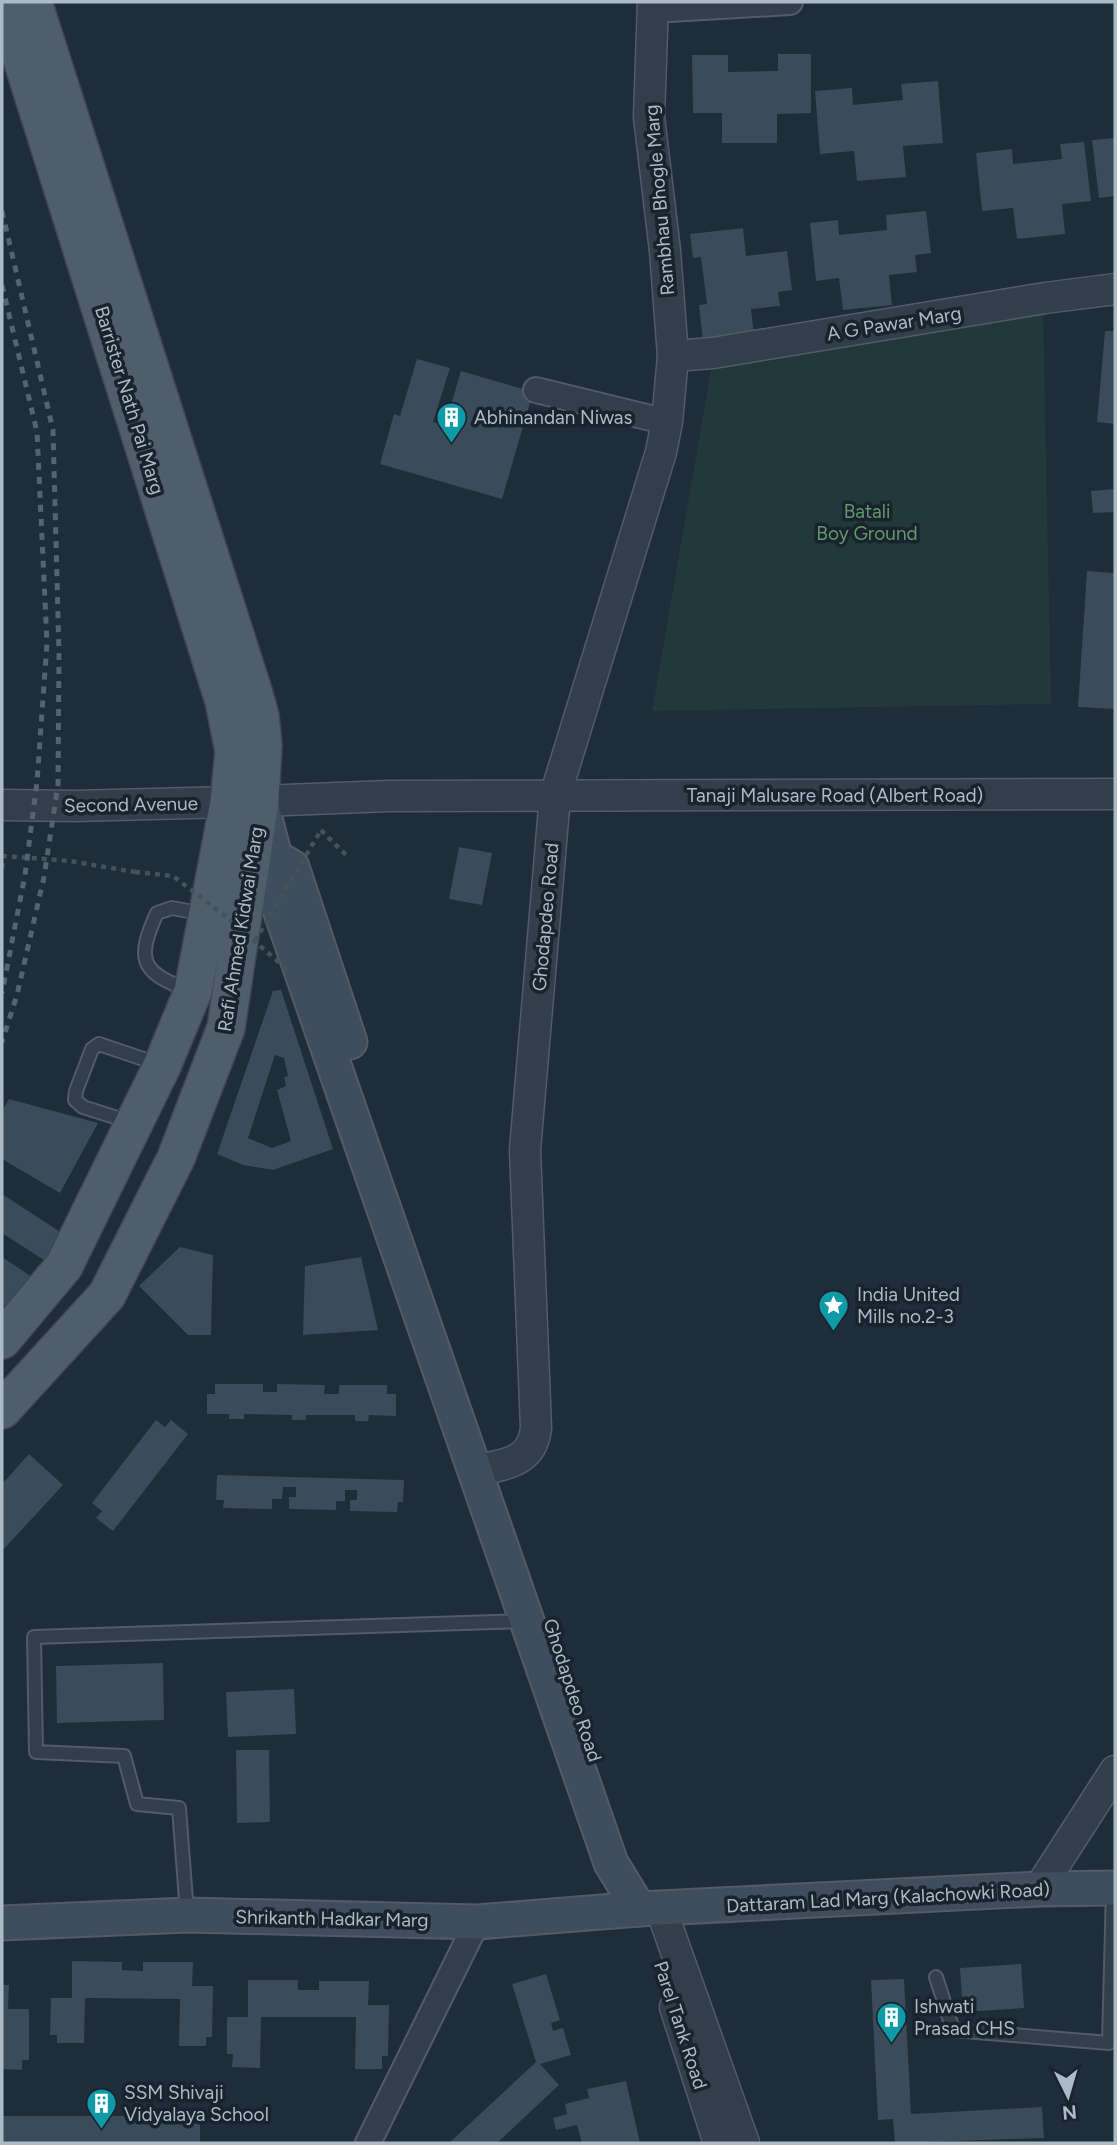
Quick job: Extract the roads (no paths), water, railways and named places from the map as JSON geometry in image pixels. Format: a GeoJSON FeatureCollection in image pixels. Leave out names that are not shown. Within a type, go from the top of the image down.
{"type":"FeatureCollection","features":[{"type":"Feature","properties":{"kind":"main road","name":"Barrister Nath Pai Marg"},"geometry":{"type":"LineString","coordinates":[[4,2],[224,701],[245,802]]}},
{"type":"Feature","properties":{"kind":"main road","name":"Barrister Nath Pai Marg"},"geometry":{"type":"LineString","coordinates":[[33,2],[260,716],[263,745],[245,802]]}},
{"type":"Feature","properties":{"kind":"main road","name":"Ghodapdeo Road"},"geometry":{"type":"LineString","coordinates":[[245,802],[275,857],[269,878],[483,1469],[526,1620],[611,1863],[650,1909]]}},
{"type":"Feature","properties":{"kind":"main road","name":"Rafi Ahmed Kidwai Marg"},"geometry":{"type":"LineString","coordinates":[[2,1340],[64,1266],[162,1066],[193,991],[208,915],[245,802]]}},
{"type":"Feature","properties":{"kind":"main road","name":"Rafi Ahmed Kidwai Marg"},"geometry":{"type":"LineString","coordinates":[[2,1410],[107,1295],[177,1158],[226,1028],[245,802]]}},
{"type":"Feature","properties":{"kind":"main road","name":"Ghodapdeo Road"},"geometry":{"type":"LineString","coordinates":[[483,1469],[550,1620],[629,1861],[650,1909]]}},
{"type":"Feature","properties":{"kind":"main road","name":"Dattaram Lad Marg (Kalachowki Road)"},"geometry":{"type":"LineString","coordinates":[[650,1909],[1039,1889],[1114,1888]]}},
{"type":"Feature","properties":{"kind":"main road","name":"Shrikanth Hadkar Marg"},"geometry":{"type":"LineString","coordinates":[[2,1923],[188,1915],[477,1922],[650,1909]]}},
{"type":"Feature","properties":{"kind":"street"},"geometry":{"type":"LineString","coordinates":[[653,6],[790,2]]}},
{"type":"Feature","properties":{"kind":"street","name":"Rambhau Bhogle Marg"},"geometry":{"type":"LineString","coordinates":[[653,6],[649,117],[665,251],[673,356]]}},
{"type":"Feature","properties":{"kind":"street","name":"A G Pawar Marg"},"geometry":{"type":"LineString","coordinates":[[673,356],[713,353],[1045,298],[1115,289]]}},
{"type":"Feature","properties":{"kind":"street","name":"Ghodapdeo Road"},"geometry":{"type":"LineString","coordinates":[[483,1469],[517,1460],[527,1453],[535,1442],[525,1150],[555,796],[662,452],[673,356]]}},
{"type":"Feature","properties":{"kind":"street"},"geometry":{"type":"LineString","coordinates":[[536,390],[667,422]]}},
{"type":"Feature","properties":{"kind":"street","name":"Tanaji Malusare Road (Albert Road)"},"geometry":{"type":"LineString","coordinates":[[245,802],[389,796],[1115,794]]}},
{"type":"Feature","properties":{"kind":"street","name":"Second Avenue"},"geometry":{"type":"LineString","coordinates":[[2,805],[245,802]]}},
{"type":"Feature","properties":{"kind":"street"},"geometry":{"type":"LineString","coordinates":[[1039,1889],[1115,1770]]}},
{"type":"Feature","properties":{"kind":"street"},"geometry":{"type":"LineString","coordinates":[[650,1909],[744,2143]]}},
{"type":"Feature","properties":{"kind":"street","name":"Parel Tank Road"},"geometry":{"type":"LineString","coordinates":[[650,1909],[664,1971],[719,2143]]}},
{"type":"Feature","properties":{"kind":"street"},"geometry":{"type":"LineString","coordinates":[[368,2143],[477,1922]]}},
{"type":"Feature","properties":{"kind":"lane"},"geometry":{"type":"LineString","coordinates":[[193,991],[168,983],[155,975],[146,960],[146,937],[157,913],[172,908],[208,915]]}},
{"type":"Feature","properties":{"kind":"lane"},"geometry":{"type":"LineString","coordinates":[[134,1124],[83,1107],[75,1100],[92,1049],[96,1045],[103,1045],[162,1066]]}},
{"type":"Feature","properties":{"kind":"lane"},"geometry":{"type":"LineString","coordinates":[[188,1915],[179,1808],[137,1804],[124,1756],[36,1752],[34,1637],[526,1620]]}},
{"type":"Feature","properties":{"kind":"lane"},"geometry":{"type":"LineString","coordinates":[[936,1977],[953,2030],[1109,2043],[1114,1888]]}},
{"type":"Feature","properties":{"kind":"railway"},"geometry":{"type":"LineString","coordinates":[[2,211],[53,430],[59,654],[58,785],[44,877],[17,995],[2,1042]]}},
{"type":"Feature","properties":{"kind":"railway"},"geometry":{"type":"LineString","coordinates":[[2,285],[37,432],[47,643],[37,782],[25,875],[2,993]]}},
{"type":"Feature","properties":{"kind":"place","name":"Abhinandan Niwas"},"geometry":{"type":"Point","coordinates":[451,444]}},
{"type":"Feature","properties":{"kind":"place","name":"India United Mills no.2-3"},"geometry":{"type":"Point","coordinates":[834,1332]}},
{"type":"Feature","properties":{"kind":"place","name":"Ishwati Prasad CHS"},"geometry":{"type":"Point","coordinates":[891,2044]}},
{"type":"Feature","properties":{"kind":"place","name":"SSM Shivaji Vidyalaya School"},"geometry":{"type":"Point","coordinates":[101,2130]}},
{"type":"Feature","properties":{"kind":"park label","name":"Batali Boy Ground"},"geometry":{"type":"Point","coordinates":[867,522]}}]}
